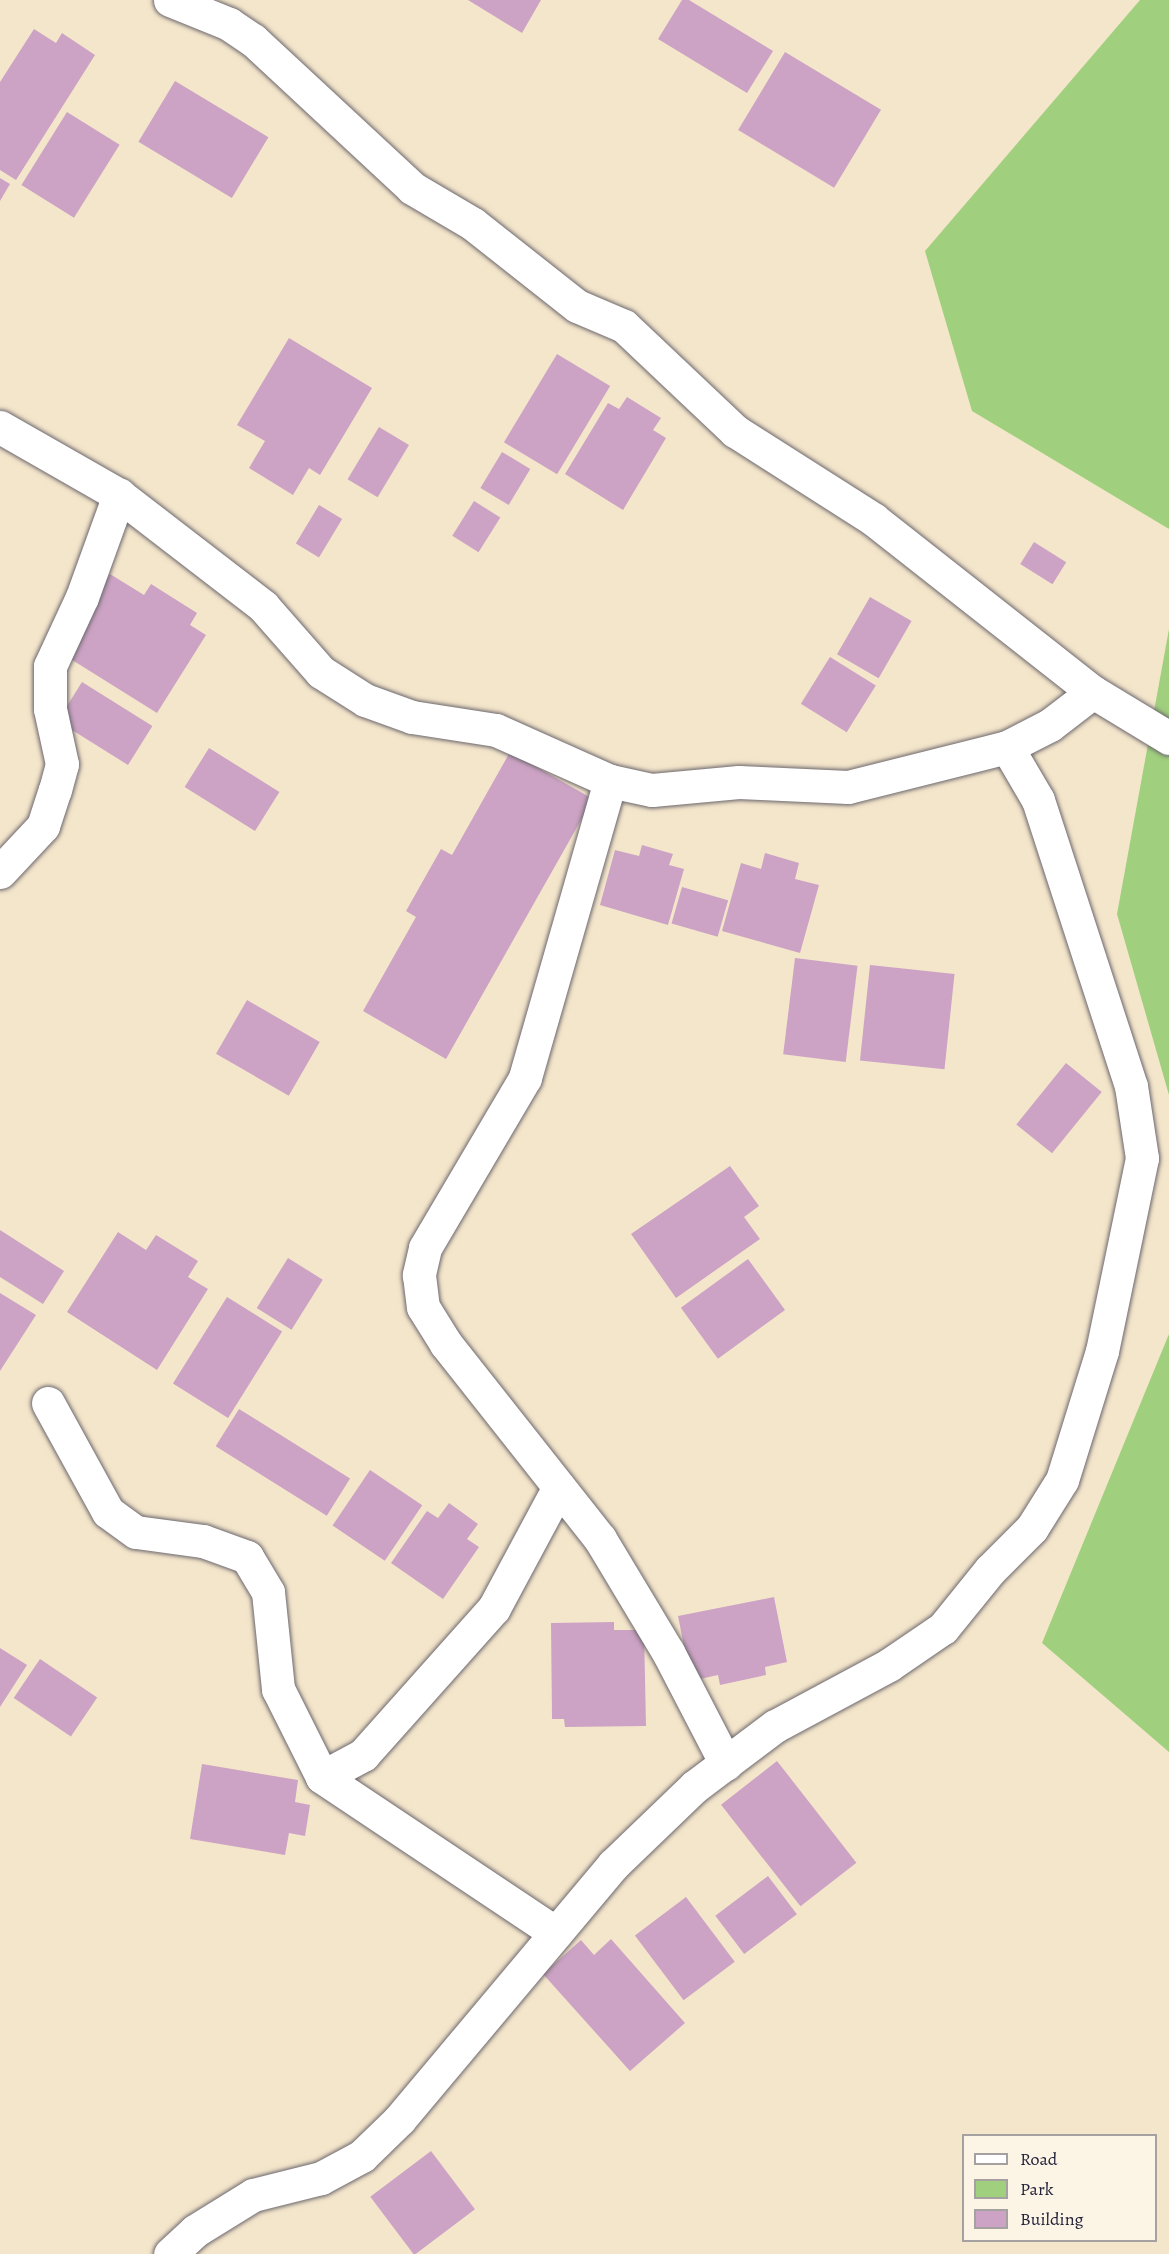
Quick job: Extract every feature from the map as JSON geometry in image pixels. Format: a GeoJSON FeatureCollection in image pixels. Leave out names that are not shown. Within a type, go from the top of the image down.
{"type":"FeatureCollection","features":[{"type":"Feature","properties":{"kind":"street"},"geometry":{"type":"LineString","coordinates":[[170,0],[229,24],[253,40],[412,188],[473,224],[577,306],[624,326],[735,431],[873,519],[1093,692],[1169,738]]}},
{"type":"Feature","properties":{"kind":"street"},"geometry":{"type":"LineString","coordinates":[[0,427],[119,495],[263,606],[321,672],[365,700],[412,717],[496,730],[610,781],[652,790],[739,782],[848,787],[1007,747],[1050,725],[1093,692]]}},
{"type":"Feature","properties":{"kind":"street"},"geometry":{"type":"LineString","coordinates":[[0,872],[43,826],[55,790],[62,764],[50,709],[50,666],[82,597],[119,495]]}},
{"type":"Feature","properties":{"kind":"street"},"geometry":{"type":"LineString","coordinates":[[170,2254],[195,2231],[253,2195],[321,2178],[362,2156],[400,2119],[613,1865],[694,1787],[776,1726],[889,1665],[943,1628],[990,1570],[1032,1528],[1062,1480],[1102,1351],[1142,1158],[1131,1086],[1038,800],[1007,747]]}},
{"type":"Feature","properties":{"kind":"street"},"geometry":{"type":"LineString","coordinates":[[610,781],[525,1078],[425,1248],[419,1275],[423,1307],[447,1344],[607,1549],[668,1652],[726,1764]]}},
{"type":"Feature","properties":{"kind":"street"},"geometry":{"type":"LineString","coordinates":[[48,1403],[108,1512],[136,1532],[203,1541],[247,1557],[268,1592],[278,1689],[322,1777],[556,1933]]}},
{"type":"Feature","properties":{"kind":"street"},"geometry":{"type":"LineString","coordinates":[[322,1777],[363,1755],[494,1608],[559,1487]]}},
{"type":"Feature","properties":{"kind":"green space"},"geometry":{"type":"Polygon","coordinates":[[[1140,0],[1169,0],[1169,529],[972,411],[925,251],[1140,0]]]}},
{"type":"Feature","properties":{"kind":"green space"},"geometry":{"type":"Polygon","coordinates":[[[1169,629],[1169,1095],[1117,914],[1169,629]]]}},
{"type":"Feature","properties":{"kind":"green space"},"geometry":{"type":"Polygon","coordinates":[[[1169,1334],[1169,1752],[1042,1643],[1169,1334]]]}},
{"type":"Feature","properties":{"kind":"building"},"geometry":{"type":"Polygon","coordinates":[[[468,0],[541,0],[522,33],[468,0]]]}},
{"type":"Feature","properties":{"kind":"building"},"geometry":{"type":"Polygon","coordinates":[[[682,0],[689,0],[773,51],[747,93],[658,39],[682,0]]]}},
{"type":"Feature","properties":{"kind":"building"},"geometry":{"type":"Polygon","coordinates":[[[34,29],[56,43],[62,33],[95,55],[16,180],[0,170],[0,82],[34,29]]]}},
{"type":"Feature","properties":{"kind":"building"},"geometry":{"type":"Polygon","coordinates":[[[785,52],[881,110],[834,188],[738,130],[785,52]]]}},
{"type":"Feature","properties":{"kind":"building"},"geometry":{"type":"Polygon","coordinates":[[[175,81],[268,137],[232,198],[138,142],[175,81]]]}},
{"type":"Feature","properties":{"kind":"building"},"geometry":{"type":"Polygon","coordinates":[[[67,112],[120,145],[74,218],[21,185],[67,112]]]}},
{"type":"Feature","properties":{"kind":"building"},"geometry":{"type":"Polygon","coordinates":[[[0,178],[10,184],[0,201],[0,178]]]}},
{"type":"Feature","properties":{"kind":"building"},"geometry":{"type":"Polygon","coordinates":[[[289,338],[372,388],[320,475],[309,468],[293,495],[249,468],[265,441],[237,425],[289,338]]]}},
{"type":"Feature","properties":{"kind":"building"},"geometry":{"type":"Polygon","coordinates":[[[557,354],[610,386],[557,474],[504,442],[557,354]]]}},
{"type":"Feature","properties":{"kind":"building"},"geometry":{"type":"Polygon","coordinates":[[[627,397],[661,418],[653,430],[666,438],[623,510],[565,474],[608,403],[619,409],[627,397]]]}},
{"type":"Feature","properties":{"kind":"building"},"geometry":{"type":"Polygon","coordinates":[[[379,427],[409,445],[378,497],[348,479],[379,427]]]}},
{"type":"Feature","properties":{"kind":"building"},"geometry":{"type":"Polygon","coordinates":[[[502,452],[530,469],[509,505],[480,488],[502,452]]]}},
{"type":"Feature","properties":{"kind":"building"},"geometry":{"type":"Polygon","coordinates":[[[474,501],[500,517],[479,552],[452,536],[474,501]]]}},
{"type":"Feature","properties":{"kind":"building"},"geometry":{"type":"Polygon","coordinates":[[[319,505],[342,519],[319,557],[296,544],[319,505]]]}},
{"type":"Feature","properties":{"kind":"building"},"geometry":{"type":"Polygon","coordinates":[[[1034,542],[1066,562],[1052,584],[1020,564],[1034,542]]]}},
{"type":"Feature","properties":{"kind":"building"},"geometry":{"type":"Polygon","coordinates":[[[110,574],[144,595],[151,584],[197,613],[190,625],[206,635],[157,713],[61,653],[110,574]]]}},
{"type":"Feature","properties":{"kind":"building"},"geometry":{"type":"Polygon","coordinates":[[[870,597],[912,621],[879,678],[837,654],[870,597]]]}},
{"type":"Feature","properties":{"kind":"building"},"geometry":{"type":"Polygon","coordinates":[[[830,657],[876,686],[847,732],[801,704],[830,657]]]}},
{"type":"Feature","properties":{"kind":"building"},"geometry":{"type":"Polygon","coordinates":[[[82,682],[152,726],[128,765],[58,721],[82,682]]]}},
{"type":"Feature","properties":{"kind":"building"},"geometry":{"type":"Polygon","coordinates":[[[209,748],[279,792],[255,831],[185,787],[209,748]]]}},
{"type":"Feature","properties":{"kind":"building"},"geometry":{"type":"Polygon","coordinates":[[[510,752],[593,799],[446,1059],[363,1011],[416,917],[406,911],[441,849],[452,855],[510,752]]]}},
{"type":"Feature","properties":{"kind":"building"},"geometry":{"type":"Polygon","coordinates":[[[642,845],[673,854],[669,865],[684,869],[668,925],[600,905],[615,850],[639,856],[642,845]]]}},
{"type":"Feature","properties":{"kind":"building"},"geometry":{"type":"Polygon","coordinates":[[[765,853],[799,863],[795,879],[819,885],[800,953],[722,931],[741,863],[761,869],[765,853]]]}},
{"type":"Feature","properties":{"kind":"building"},"geometry":{"type":"Polygon","coordinates":[[[682,887],[728,900],[718,937],[672,924],[682,887]]]}},
{"type":"Feature","properties":{"kind":"building"},"geometry":{"type":"Polygon","coordinates":[[[795,958],[858,966],[846,1062],[783,1054],[795,958]]]}},
{"type":"Feature","properties":{"kind":"building"},"geometry":{"type":"Polygon","coordinates":[[[870,965],[955,974],[944,1069],[860,1060],[870,965]]]}},
{"type":"Feature","properties":{"kind":"building"},"geometry":{"type":"Polygon","coordinates":[[[247,1000],[320,1042],[289,1096],[216,1054],[247,1000]]]}},
{"type":"Feature","properties":{"kind":"building"},"geometry":{"type":"Polygon","coordinates":[[[1066,1063],[1102,1092],[1052,1153],[1016,1124],[1066,1063]]]}},
{"type":"Feature","properties":{"kind":"building"},"geometry":{"type":"Polygon","coordinates":[[[730,1166],[759,1206],[744,1217],[760,1239],[676,1298],[631,1234],[730,1166]]]}},
{"type":"Feature","properties":{"kind":"building"},"geometry":{"type":"Polygon","coordinates":[[[0,1230],[64,1271],[43,1304],[0,1277],[0,1230]]]}},
{"type":"Feature","properties":{"kind":"building"},"geometry":{"type":"Polygon","coordinates":[[[118,1232],[146,1250],[156,1235],[198,1261],[188,1277],[208,1289],[157,1370],[67,1312],[118,1232]]]}},
{"type":"Feature","properties":{"kind":"building"},"geometry":{"type":"Polygon","coordinates":[[[288,1258],[323,1280],[292,1330],[257,1308],[288,1258]]]}},
{"type":"Feature","properties":{"kind":"building"},"geometry":{"type":"Polygon","coordinates":[[[748,1259],[785,1310],[718,1359],[681,1308],[748,1259]]]}},
{"type":"Feature","properties":{"kind":"building"},"geometry":{"type":"Polygon","coordinates":[[[0,1293],[36,1315],[0,1371],[0,1293]]]}},
{"type":"Feature","properties":{"kind":"building"},"geometry":{"type":"Polygon","coordinates":[[[227,1297],[282,1331],[228,1418],[173,1384],[227,1297]]]}},
{"type":"Feature","properties":{"kind":"building"},"geometry":{"type":"Polygon","coordinates":[[[239,1409],[350,1478],[327,1516],[216,1446],[239,1409]]]}},
{"type":"Feature","properties":{"kind":"building"},"geometry":{"type":"Polygon","coordinates":[[[370,1470],[422,1505],[385,1561],[333,1526],[370,1470]]]}},
{"type":"Feature","properties":{"kind":"building"},"geometry":{"type":"Polygon","coordinates":[[[449,1503],[478,1524],[467,1539],[479,1547],[443,1599],[391,1563],[427,1511],[438,1518],[449,1503]]]}},
{"type":"Feature","properties":{"kind":"building"},"geometry":{"type":"Polygon","coordinates":[[[774,1597],[787,1662],[765,1667],[766,1675],[720,1685],[718,1675],[691,1681],[678,1616],[774,1597]]]}},
{"type":"Feature","properties":{"kind":"building"},"geometry":{"type":"Polygon","coordinates":[[[614,1622],[614,1630],[644,1630],[646,1726],[565,1727],[564,1719],[552,1719],[551,1623],[614,1622]]]}},
{"type":"Feature","properties":{"kind":"building"},"geometry":{"type":"Polygon","coordinates":[[[0,1648],[27,1665],[0,1707],[0,1648]]]}},
{"type":"Feature","properties":{"kind":"building"},"geometry":{"type":"Polygon","coordinates":[[[40,1659],[97,1698],[71,1737],[14,1698],[40,1659]]]}},
{"type":"Feature","properties":{"kind":"building"},"geometry":{"type":"Polygon","coordinates":[[[777,1761],[856,1863],[800,1906],[721,1805],[777,1761]]]}},
{"type":"Feature","properties":{"kind":"building"},"geometry":{"type":"Polygon","coordinates":[[[202,1764],[298,1780],[295,1802],[310,1805],[305,1836],[289,1833],[285,1855],[190,1839],[202,1764]]]}},
{"type":"Feature","properties":{"kind":"building"},"geometry":{"type":"Polygon","coordinates":[[[768,1876],[797,1914],[744,1954],[715,1916],[768,1876]]]}},
{"type":"Feature","properties":{"kind":"building"},"geometry":{"type":"Polygon","coordinates":[[[686,1897],[735,1962],[684,2000],[635,1936],[686,1897]]]}},
{"type":"Feature","properties":{"kind":"building"},"geometry":{"type":"Polygon","coordinates":[[[611,1939],[685,2023],[630,2071],[543,1974],[581,1940],[594,1955],[611,1939]]]}},
{"type":"Feature","properties":{"kind":"building"},"geometry":{"type":"Polygon","coordinates":[[[431,2151],[475,2209],[413,2254],[370,2197],[431,2151]]]}}]}
